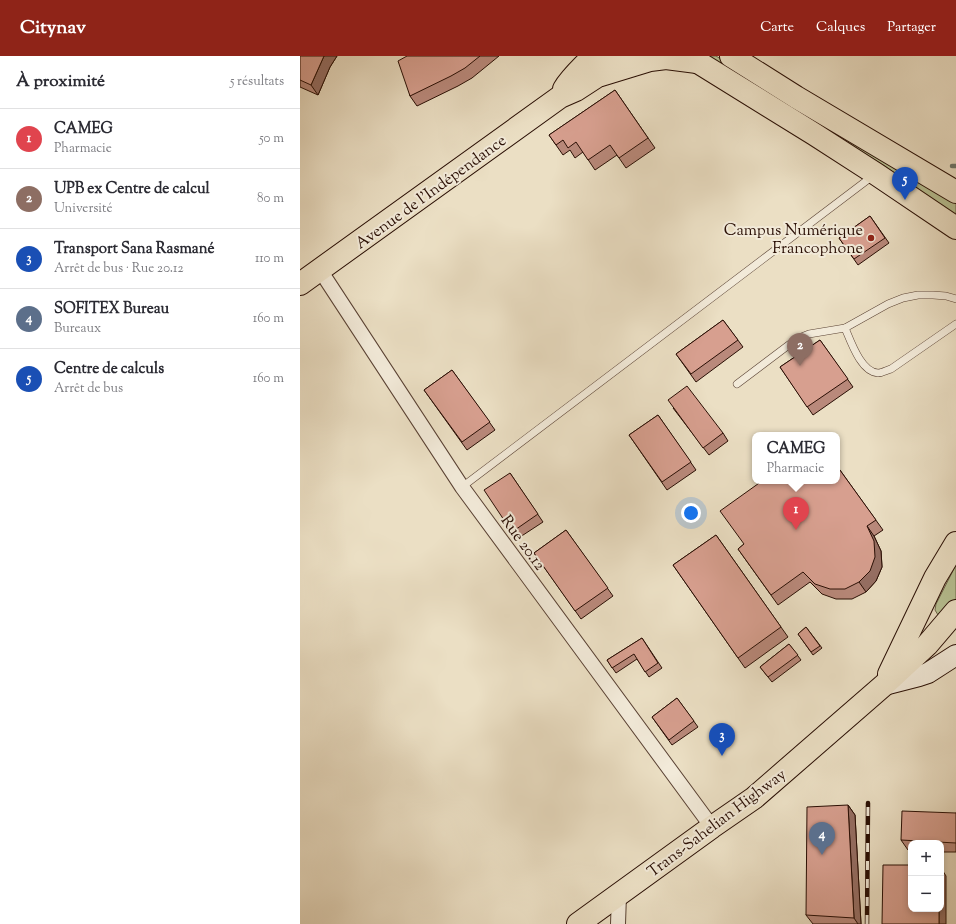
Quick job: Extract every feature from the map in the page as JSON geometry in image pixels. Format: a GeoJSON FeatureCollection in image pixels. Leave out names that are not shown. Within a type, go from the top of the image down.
{"type":"FeatureCollection","features":[{"type":"Feature","properties":{"kind":"highway"},"geometry":{"type":"LineString","coordinates":[[595,66],[617,56]]}},
{"type":"Feature","properties":{"kind":"highway"},"geometry":{"type":"LineString","coordinates":[[731,56],[809,105],[956,192]]}},
{"type":"Feature","properties":{"kind":"highway"},"geometry":{"type":"LineString","coordinates":[[595,66],[666,58],[692,59],[814,134],[956,228]]}},
{"type":"Feature","properties":{"kind":"highway","name":"Avenue de l'Indépendance"},"geometry":{"type":"LineString","coordinates":[[300,284],[560,97],[576,90],[595,66]]}},
{"type":"Feature","properties":{"kind":"highway","name":"Trans-Sahelian Highway"},"geometry":{"type":"LineString","coordinates":[[884,685],[935,578],[956,543]]}},
{"type":"Feature","properties":{"kind":"highway","name":"Trans-Sahelian Highway"},"geometry":{"type":"LineString","coordinates":[[578,924],[754,798],[884,685],[927,645],[956,611]]}},
{"type":"Feature","properties":{"kind":"street","name":"Rue 20.12"},"geometry":{"type":"LineString","coordinates":[[320,270],[462,487],[712,827]]}},
{"type":"Feature","properties":{"kind":"street"},"geometry":{"type":"LineString","coordinates":[[884,685],[919,676],[956,655]]}},
{"type":"Feature","properties":{"kind":"street"},"geometry":{"type":"LineString","coordinates":[[618,924],[619,895]]}},
{"type":"Feature","properties":{"kind":"lane"},"geometry":{"type":"LineString","coordinates":[[462,487],[876,174]]}},
{"type":"Feature","properties":{"kind":"lane"},"geometry":{"type":"LineString","coordinates":[[737,384],[799,338],[813,333],[845,328],[888,304],[903,298],[934,295],[956,299]]}},
{"type":"Feature","properties":{"kind":"lane"},"geometry":{"type":"LineString","coordinates":[[845,328],[862,364],[870,372],[880,373],[891,369],[956,324]]}},
{"type":"Feature","properties":{"kind":"green space"},"geometry":{"type":"Polygon","coordinates":[[[705,56],[716,56],[888,161],[956,200],[956,217],[885,166],[705,56]]]}},
{"type":"Feature","properties":{"kind":"green space"},"geometry":{"type":"Polygon","coordinates":[[[956,565],[956,602],[942,617],[938,615],[935,610],[936,604],[956,565]]]}},
{"type":"Feature","properties":{"kind":"building"},"geometry":{"type":"Polygon","coordinates":[[[300,56],[324,56],[311,85],[300,80],[300,56]]]}},
{"type":"Feature","properties":{"kind":"building"},"geometry":{"type":"Polygon","coordinates":[[[407,56],[480,56],[465,68],[451,76],[410,96],[398,61],[407,56]]]}},
{"type":"Feature","properties":{"kind":"building"},"geometry":{"type":"Polygon","coordinates":[[[615,90],[648,138],[619,158],[610,145],[588,160],[576,142],[568,148],[563,140],[556,145],[549,135],[615,90]]]}},
{"type":"Feature","properties":{"kind":"building"},"geometry":{"type":"Polygon","coordinates":[[[870,216],[885,238],[854,259],[839,238],[870,216]]]}},
{"type":"Feature","properties":{"kind":"building"},"geometry":{"type":"Polygon","coordinates":[[[723,320],[738,340],[691,374],[676,354],[723,320]]]}},
{"type":"Feature","properties":{"kind":"building"},"geometry":{"type":"Polygon","coordinates":[[[820,340],[848,379],[807,407],[780,367],[820,340]]]}},
{"type":"Feature","properties":{"kind":"building"},"geometry":{"type":"Polygon","coordinates":[[[452,370],[490,422],[462,442],[424,390],[452,370]]]}},
{"type":"Feature","properties":{"kind":"building"},"geometry":{"type":"Polygon","coordinates":[[[687,386],[723,433],[703,448],[668,400],[687,386]]]}},
{"type":"Feature","properties":{"kind":"building"},"geometry":{"type":"Polygon","coordinates":[[[658,415],[691,462],[662,482],[629,435],[658,415]]]}},
{"type":"Feature","properties":{"kind":"building"},"geometry":{"type":"Polygon","coordinates":[[[840,470],[876,520],[867,526],[874,541],[875,557],[870,571],[859,582],[845,589],[830,589],[815,584],[803,572],[771,595],[738,549],[744,544],[720,511],[758,484],[840,484],[840,470]]]}},
{"type":"Feature","properties":{"kind":"building"},"geometry":{"type":"Polygon","coordinates":[[[510,473],[538,514],[512,532],[484,490],[510,473]]]}},
{"type":"Feature","properties":{"kind":"building"},"geometry":{"type":"Polygon","coordinates":[[[566,530],[608,588],[575,611],[534,553],[566,530]]]}},
{"type":"Feature","properties":{"kind":"building"},"geometry":{"type":"Polygon","coordinates":[[[716,535],[781,627],[738,658],[673,565],[716,535]]]}},
{"type":"Feature","properties":{"kind":"building"},"geometry":{"type":"Polygon","coordinates":[[[806,627],[820,646],[811,652],[798,634],[806,627]]]}},
{"type":"Feature","properties":{"kind":"building"},"geometry":{"type":"Polygon","coordinates":[[[642,638],[658,663],[645,672],[634,654],[612,668],[607,660],[642,638]]]}},
{"type":"Feature","properties":{"kind":"building"},"geometry":{"type":"Polygon","coordinates":[[[789,644],[798,655],[768,677],[760,667],[789,644]]]}},
{"type":"Feature","properties":{"kind":"building"},"geometry":{"type":"Polygon","coordinates":[[[677,698],[694,721],[669,740],[652,717],[677,698]]]}},
{"type":"Feature","properties":{"kind":"building"},"geometry":{"type":"Polygon","coordinates":[[[848,805],[854,918],[806,915],[807,807],[848,805]]]}},
{"type":"Feature","properties":{"kind":"building"},"geometry":{"type":"Polygon","coordinates":[[[902,811],[956,813],[956,843],[944,842],[944,840],[901,840],[902,811]]]}},
{"type":"Feature","properties":{"kind":"building"},"geometry":{"type":"Polygon","coordinates":[[[883,865],[908,865],[908,912],[939,912],[939,924],[882,924],[883,865]]]}},
{"type":"Feature","properties":{"kind":"railway"},"geometry":{"type":"LineString","coordinates":[[867,924],[868,803]]}},
{"type":"Feature","properties":{"kind":"place","name":"Centre de calculs"},"geometry":{"type":"Point","coordinates":[905,200]}},
{"type":"Feature","properties":{"kind":"place","name":"Campus Numérique Francophone"},"geometry":{"type":"Point","coordinates":[871,238]}},
{"type":"Feature","properties":{"kind":"place","name":"UPB ex Centre de calcul"},"geometry":{"type":"Point","coordinates":[800,366]}},
{"type":"Feature","properties":{"kind":"place","name":"CAMEG"},"geometry":{"type":"Point","coordinates":[796,530]}},
{"type":"Feature","properties":{"kind":"place","name":"Transport Sana Rasmané"},"geometry":{"type":"Point","coordinates":[722,756]}},
{"type":"Feature","properties":{"kind":"place","name":"SOFITEX Bureau"},"geometry":{"type":"Point","coordinates":[822,855]}}]}
